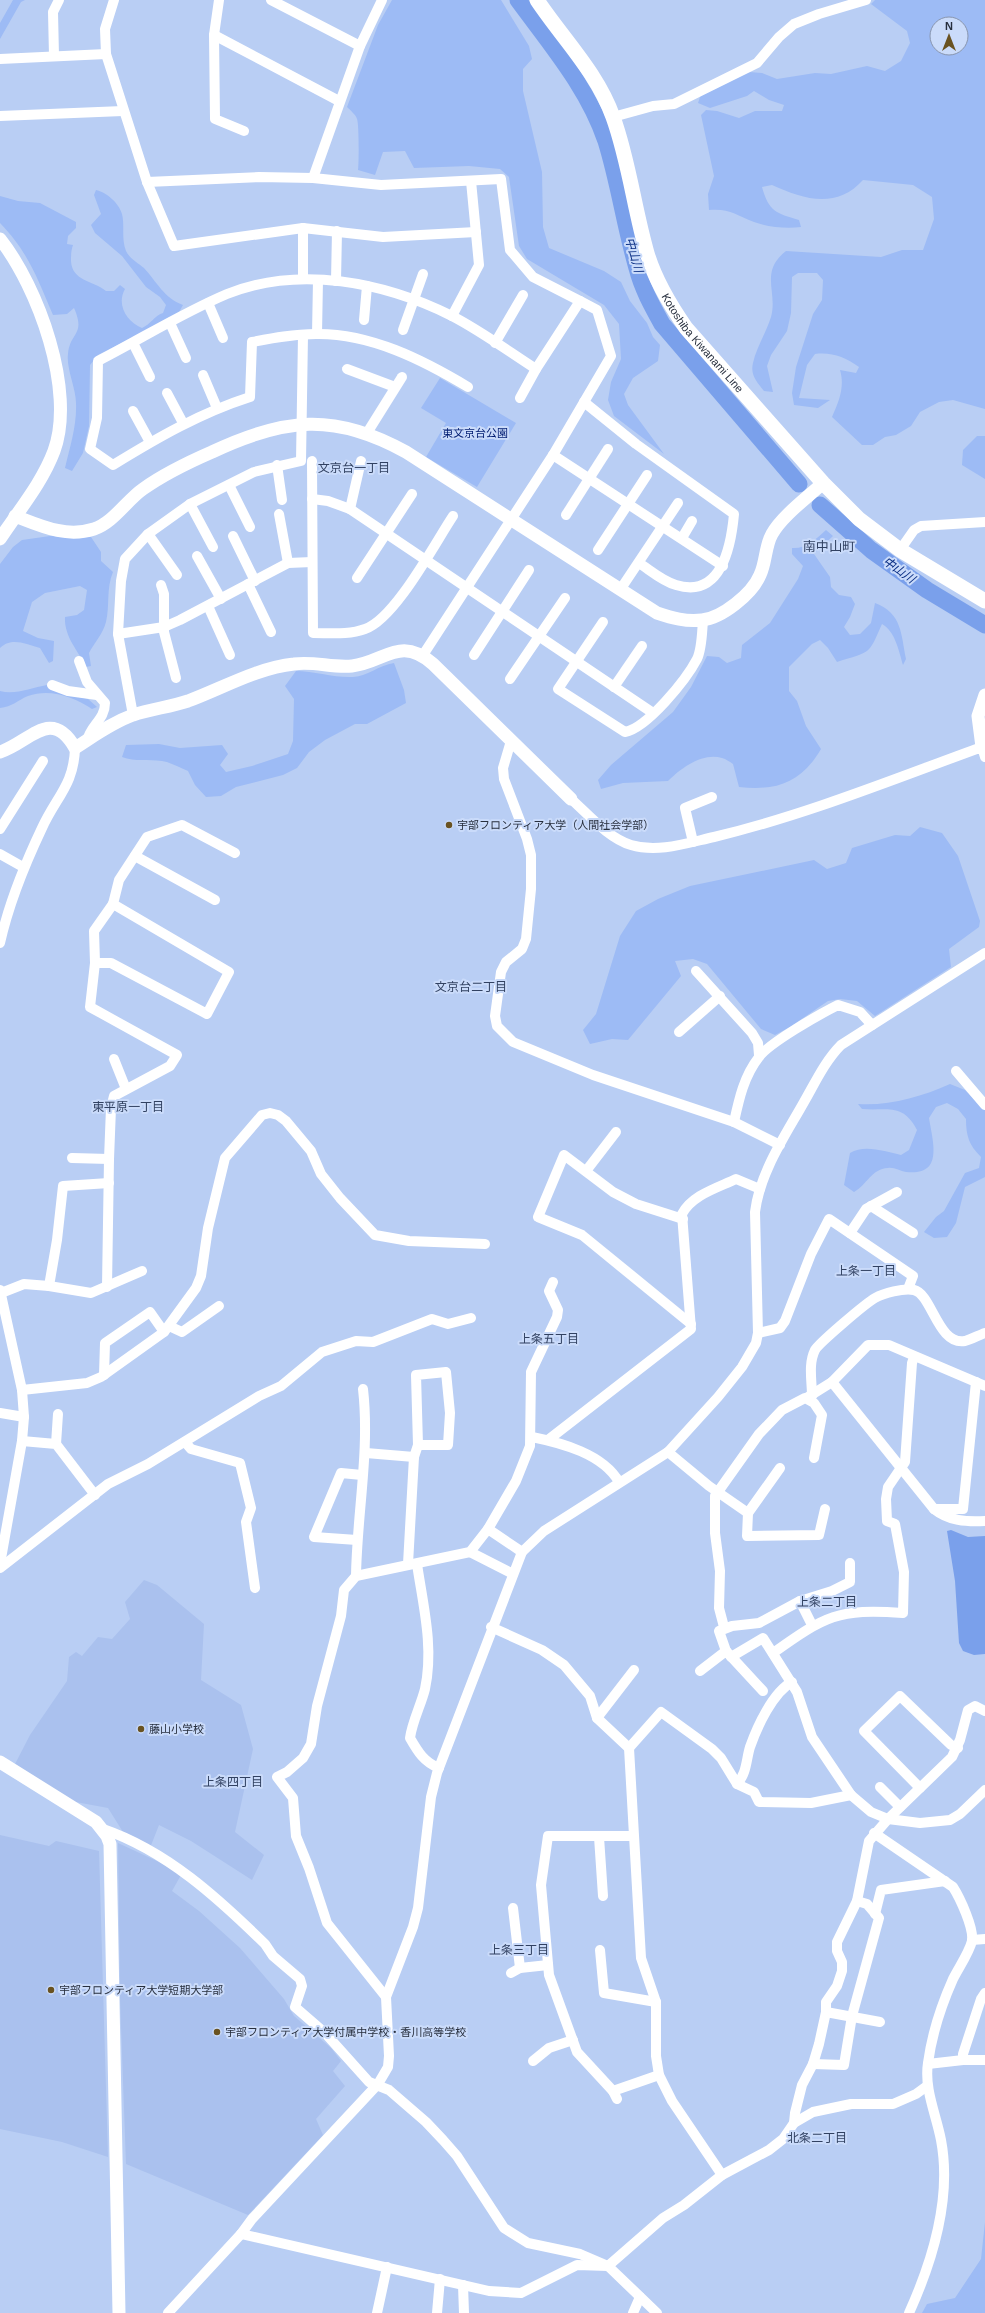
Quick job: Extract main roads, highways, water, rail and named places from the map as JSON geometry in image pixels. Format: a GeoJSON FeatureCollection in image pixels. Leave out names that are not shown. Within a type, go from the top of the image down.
{"type":"FeatureCollection","features":[{"type":"Feature","properties":{"kind":"main road","name":"Kotoshiba Kiwanami Line"},"geometry":{"type":"LineString","coordinates":[[537,0],[586,65],[600,89],[613,117],[648,254],[672,307],[707,353],[823,483],[859,519],[900,550],[985,601]]}},
{"type":"Feature","properties":{"kind":"waterway","name":"中山川"},"geometry":{"type":"LineString","coordinates":[[518,0],[568,68],[579,85],[598,122],[611,157],[639,275],[648,297],[662,324],[799,484]]}},
{"type":"Feature","properties":{"kind":"waterway","name":"中山川"},"geometry":{"type":"LineString","coordinates":[[820,505],[871,550],[927,590],[985,625]]}},
{"type":"Feature","properties":{"kind":"place","name":"宇部フロンティア大学（人間社会学部）"},"geometry":{"type":"Point","coordinates":[449,825]}},
{"type":"Feature","properties":{"kind":"place","name":"藤山小学校"},"geometry":{"type":"Point","coordinates":[141,1729]}},
{"type":"Feature","properties":{"kind":"place","name":"宇部フロンティア大学短期大学部"},"geometry":{"type":"Point","coordinates":[51,1990]}},
{"type":"Feature","properties":{"kind":"place","name":"宇部フロンティア大学付属中学校・香川高等学校"},"geometry":{"type":"Point","coordinates":[217,2032]}},
{"type":"Feature","properties":{"kind":"district","name":"文京台一丁目"},"geometry":{"type":"Point","coordinates":[354,468]}},
{"type":"Feature","properties":{"kind":"district","name":"南中山町"},"geometry":{"type":"Point","coordinates":[829,546]}},
{"type":"Feature","properties":{"kind":"district","name":"文京台二丁目"},"geometry":{"type":"Point","coordinates":[471,987]}},
{"type":"Feature","properties":{"kind":"district","name":"東平原一丁目"},"geometry":{"type":"Point","coordinates":[128,1107]}},
{"type":"Feature","properties":{"kind":"district","name":"上条一丁目"},"geometry":{"type":"Point","coordinates":[866,1271]}},
{"type":"Feature","properties":{"kind":"district","name":"上条五丁目"},"geometry":{"type":"Point","coordinates":[549,1339]}},
{"type":"Feature","properties":{"kind":"district","name":"上条二丁目"},"geometry":{"type":"Point","coordinates":[827,1602]}},
{"type":"Feature","properties":{"kind":"district","name":"上条四丁目"},"geometry":{"type":"Point","coordinates":[233,1782]}},
{"type":"Feature","properties":{"kind":"district","name":"上条三丁目"},"geometry":{"type":"Point","coordinates":[519,1950]}},
{"type":"Feature","properties":{"kind":"district","name":"北条二丁目"},"geometry":{"type":"Point","coordinates":[817,2138]}},
{"type":"Feature","properties":{"kind":"park label","name":"東文京台公園"},"geometry":{"type":"Point","coordinates":[475,433]}}]}
